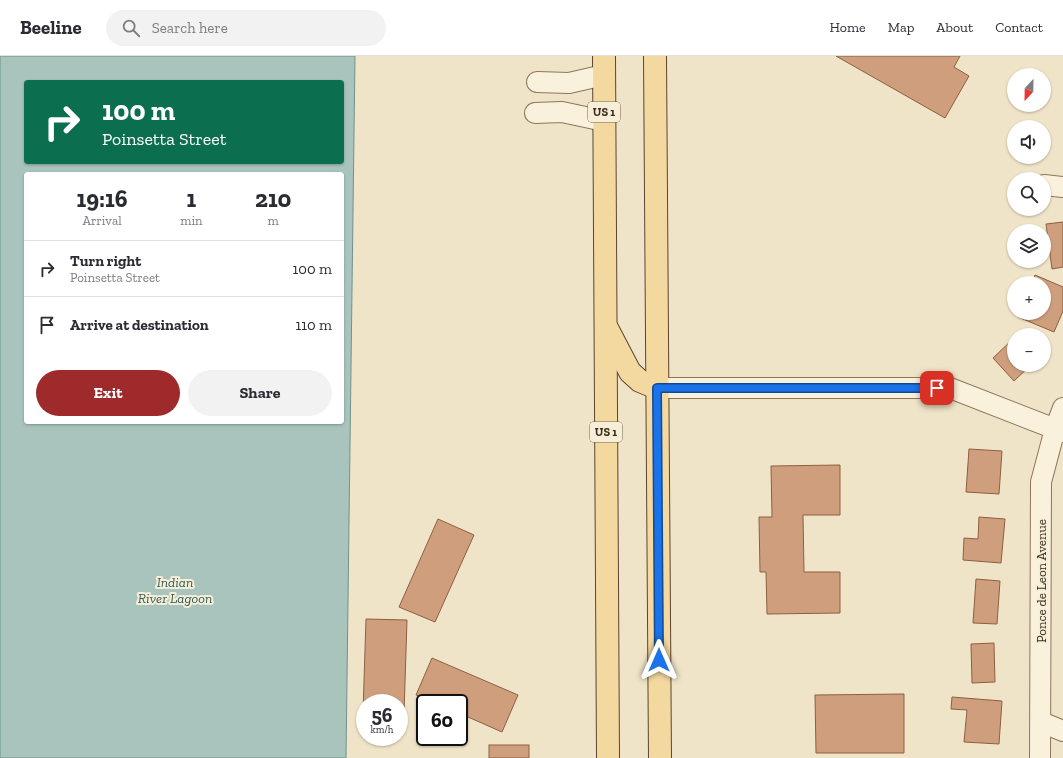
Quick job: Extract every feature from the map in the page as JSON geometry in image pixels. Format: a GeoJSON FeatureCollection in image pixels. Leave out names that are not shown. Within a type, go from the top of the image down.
{"type":"FeatureCollection","features":[{"type":"Feature","properties":{"kind":"main road"},"geometry":{"type":"LineString","coordinates":[[655,56],[660,758]]}},
{"type":"Feature","properties":{"kind":"main road","name":"US 1"},"geometry":{"type":"LineString","coordinates":[[604,66],[608,758]]}},
{"type":"Feature","properties":{"kind":"main road"},"geometry":{"type":"LineString","coordinates":[[606,326],[630,372],[640,381],[657,388]]}},
{"type":"Feature","properties":{"kind":"street"},"geometry":{"type":"LineString","coordinates":[[537,82],[569,83],[604,66]]}},
{"type":"Feature","properties":{"kind":"street"},"geometry":{"type":"LineString","coordinates":[[535,113],[562,112],[604,121]]}},
{"type":"Feature","properties":{"kind":"street"},"geometry":{"type":"LineString","coordinates":[[1051,186],[1063,187]]}},
{"type":"Feature","properties":{"kind":"street"},"geometry":{"type":"LineString","coordinates":[[657,388],[950,388],[1059,430]]}},
{"type":"Feature","properties":{"kind":"street","name":"Ponce de Leon Avenue"},"geometry":{"type":"LineString","coordinates":[[1040,758],[1040,482],[1059,430],[1063,408]]}},
{"type":"Feature","properties":{"kind":"street"},"geometry":{"type":"LineString","coordinates":[[1041,722],[1063,731]]}},
{"type":"Feature","properties":{"kind":"water","name":"Indian River Lagoon"},"geometry":{"type":"Polygon","coordinates":[[[0,56],[355,56],[346,758],[0,758],[0,56]]]}},
{"type":"Feature","properties":{"kind":"building"},"geometry":{"type":"Polygon","coordinates":[[[836,56],[960,56],[954,67],[969,76],[945,118],[836,56]]]}},
{"type":"Feature","properties":{"kind":"building"},"geometry":{"type":"Polygon","coordinates":[[[1063,222],[1063,267],[1052,269],[1051,224],[1046,224],[1063,222]]]}},
{"type":"Feature","properties":{"kind":"building"},"geometry":{"type":"Polygon","coordinates":[[[1051,282],[1063,287],[1063,311],[1054,332],[1051,331],[1051,328],[1044,328],[1025,320],[1051,320],[1051,282]]]}},
{"type":"Feature","properties":{"kind":"building"},"geometry":{"type":"Polygon","coordinates":[[[1007,345],[1007,372],[1024,372],[1014,381],[993,358],[1007,345]]]}},
{"type":"Feature","properties":{"kind":"building"},"geometry":{"type":"Polygon","coordinates":[[[969,449],[1002,451],[999,494],[966,492],[969,449]]]}},
{"type":"Feature","properties":{"kind":"building"},"geometry":{"type":"Polygon","coordinates":[[[840,465],[840,515],[803,515],[804,572],[840,572],[840,613],[767,614],[766,572],[760,572],[759,517],[772,517],[771,466],[840,465]]]}},
{"type":"Feature","properties":{"kind":"building"},"geometry":{"type":"Polygon","coordinates":[[[979,517],[1005,519],[1001,563],[963,560],[964,538],[978,539],[979,517]]]}},
{"type":"Feature","properties":{"kind":"building"},"geometry":{"type":"Polygon","coordinates":[[[438,519],[474,535],[435,622],[399,607],[438,519]]]}},
{"type":"Feature","properties":{"kind":"building"},"geometry":{"type":"Polygon","coordinates":[[[976,579],[1000,581],[997,624],[973,623],[976,579]]]}},
{"type":"Feature","properties":{"kind":"building"},"geometry":{"type":"Polygon","coordinates":[[[366,619],[407,620],[405,694],[364,694],[366,619]]]}},
{"type":"Feature","properties":{"kind":"building"},"geometry":{"type":"Polygon","coordinates":[[[994,643],[995,682],[972,683],[971,644],[994,643]]]}},
{"type":"Feature","properties":{"kind":"building"},"geometry":{"type":"Polygon","coordinates":[[[432,658],[518,695],[502,732],[468,717],[468,694],[416,694],[432,658]]]}},
{"type":"Feature","properties":{"kind":"building"},"geometry":{"type":"Polygon","coordinates":[[[904,694],[904,753],[816,753],[815,695],[904,694]]]}},
{"type":"Feature","properties":{"kind":"building"},"geometry":{"type":"Polygon","coordinates":[[[952,697],[1002,701],[999,744],[964,742],[967,710],[951,709],[952,697]]]}},
{"type":"Feature","properties":{"kind":"building"},"geometry":{"type":"Polygon","coordinates":[[[489,745],[529,745],[529,758],[489,758],[489,745]]]}},
{"type":"Feature","properties":{"kind":"route"},"geometry":{"type":"LineString","coordinates":[[659,660],[657,388],[937,388]]}}]}
